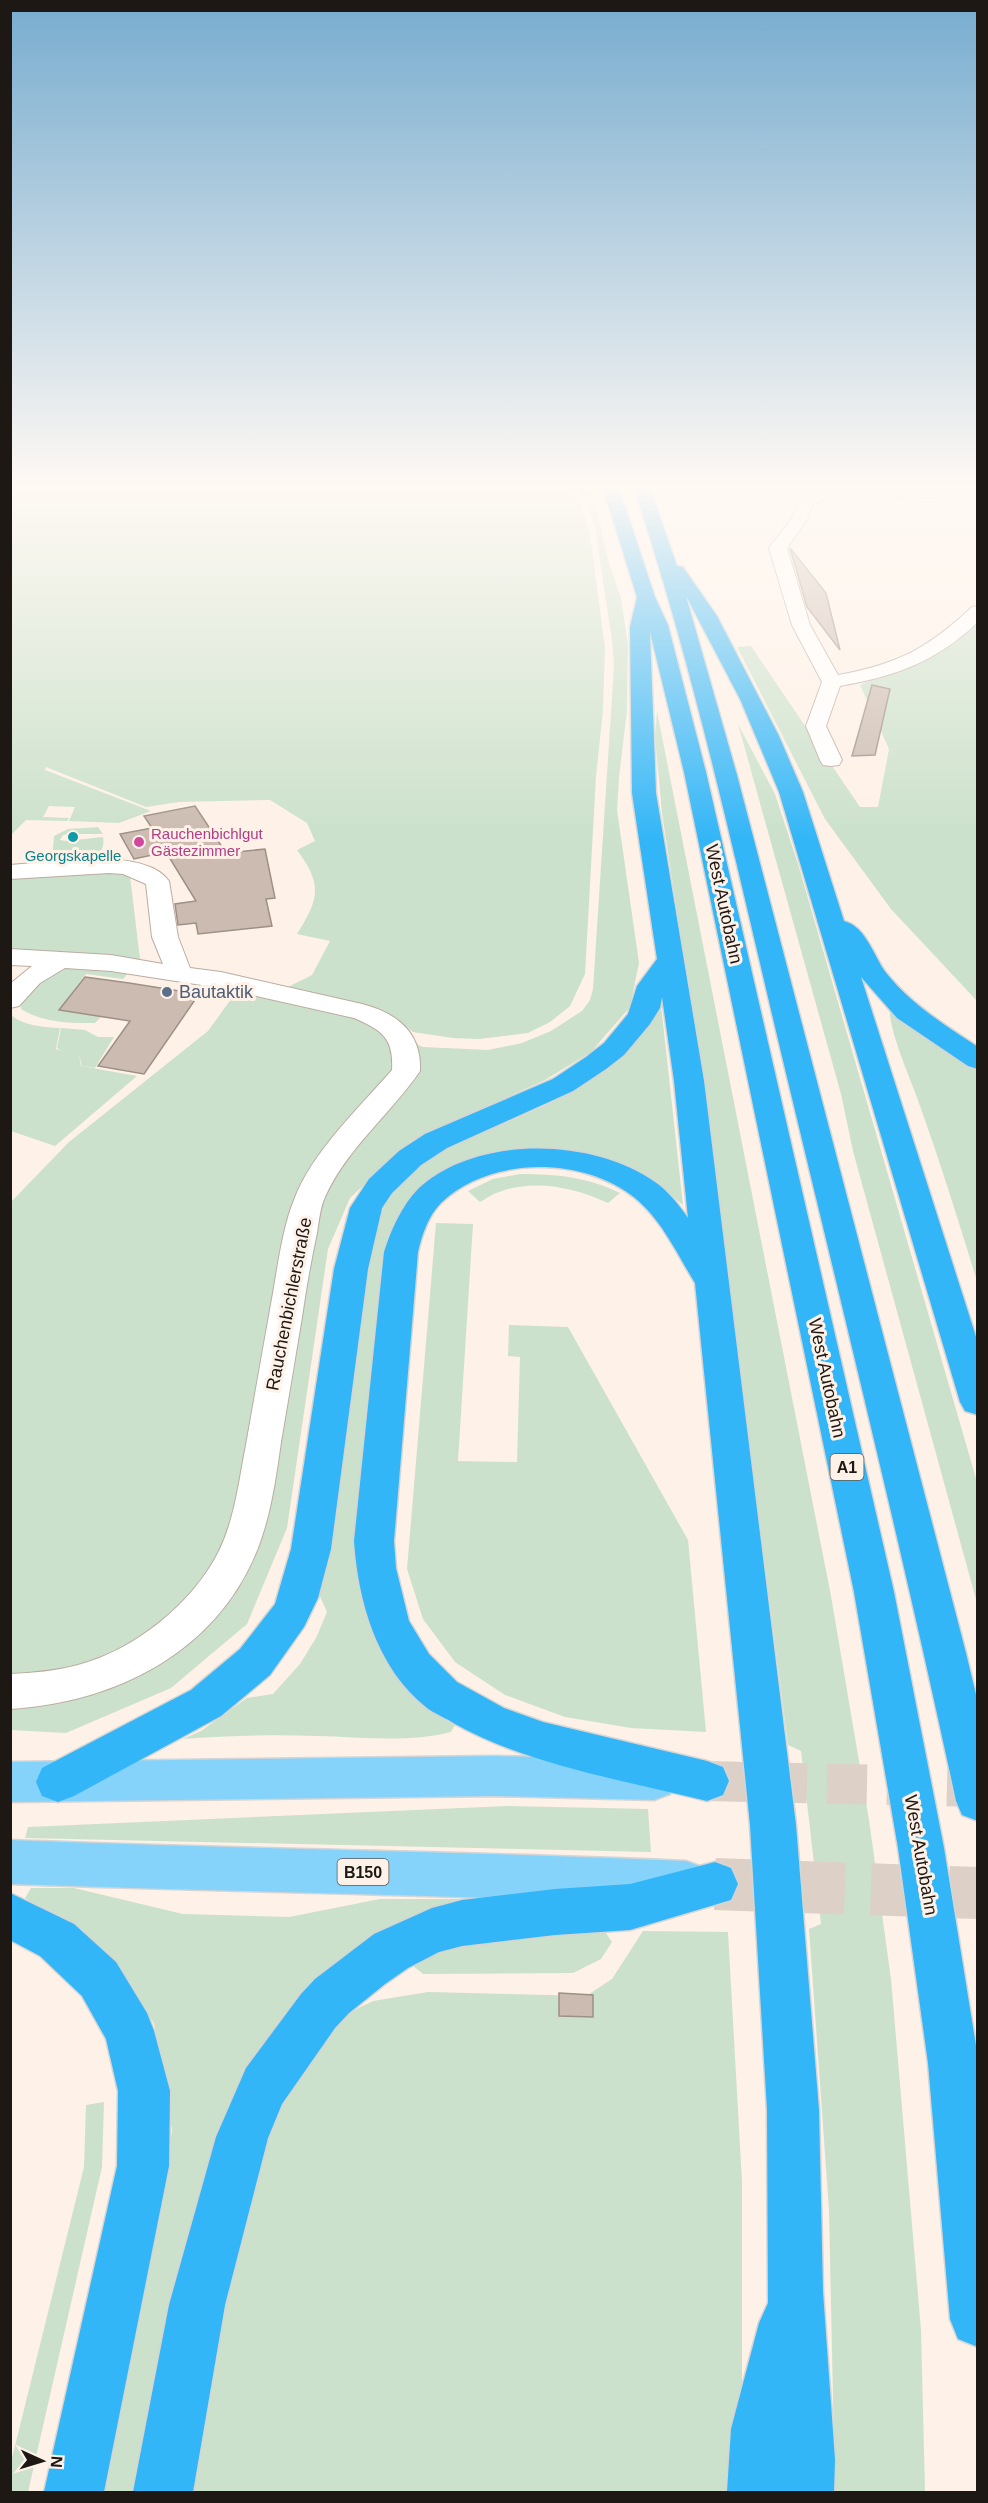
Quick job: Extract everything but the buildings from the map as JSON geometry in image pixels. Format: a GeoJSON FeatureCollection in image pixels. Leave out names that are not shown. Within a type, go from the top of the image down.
{"type":"FeatureCollection","features":[{"type":"Feature","properties":{"kind":"highway"},"geometry":{"type":"LineString","coordinates":[[644,605],[640,627],[644,793],[671,958],[713,1284],[773,1825],[793,2110],[795,2292],[805,2460],[804,2493]]}},
{"type":"Feature","properties":{"kind":"highway","name":"West Autobahn"},"geometry":{"type":"LineString","coordinates":[[649,605],[666,653],[695,772],[874,1592],[921,1848],[952,2052],[978,2319]]}},
{"type":"Feature","properties":{"kind":"highway","name":"West Autobahn"},"geometry":{"type":"LineString","coordinates":[[679,605],[737,816],[945,1653],[978,1801]]}},
{"type":"Feature","properties":{"kind":"highway"},"geometry":{"type":"LineString","coordinates":[[701,605],[769,737],[791,792],[978,1402]]}},
{"type":"Feature","properties":{"kind":"highway"},"geometry":{"type":"LineString","coordinates":[[829,918],[858,946],[874,976],[907,1012],[978,1060]]}},
{"type":"Feature","properties":{"kind":"highway"},"geometry":{"type":"LineString","coordinates":[[58,1782],[206,1703],[255,1662],[290,1615],[298,1598],[311,1549],[351,1269],[366,1208],[380,1186],[410,1158],[436,1141],[563,1085],[605,1056],[640,1018],[646,1008],[651,986],[671,958]]}},
{"type":"Feature","properties":{"kind":"highway"},"geometry":{"type":"LineString","coordinates":[[707,1781],[543,1741],[489,1721],[442,1695],[414,1667],[389,1624],[376,1568],[374,1540],[401,1252],[406,1235],[421,1207],[443,1185],[468,1170],[523,1158],[567,1160],[617,1173],[642,1187],[666,1210],[713,1284]]}},
{"type":"Feature","properties":{"kind":"highway"},"geometry":{"type":"LineString","coordinates":[[163,2493],[197,2305],[243,2137],[264,2086],[300,2032],[318,2011],[332,1996],[368,1967],[432,1931],[462,1923],[555,1912],[630,1907],[715,1884]]}},
{"type":"Feature","properties":{"kind":"highway"},"geometry":{"type":"LineString","coordinates":[[10,1915],[57,1940],[99,1979],[129,2031],[144,2091],[143,2166],[74,2493]]}},
{"type":"Feature","properties":{"kind":"highway"},"geometry":{"type":"LineString","coordinates":[[757,2493],[760,2429],[795,2292]]}},
{"type":"Feature","properties":{"kind":"main road"},"geometry":{"type":"LineString","coordinates":[[10,1782],[495,1776],[707,1781]]}},
{"type":"Feature","properties":{"kind":"main road","name":"B150"},"geometry":{"type":"LineString","coordinates":[[10,1862],[223,1870],[485,1874],[715,1884]]}},
{"type":"Feature","properties":{"kind":"street"},"geometry":{"type":"LineString","coordinates":[[795,605],[801,625],[832,682]]}},
{"type":"Feature","properties":{"kind":"street"},"geometry":{"type":"LineString","coordinates":[[832,682],[858,677],[927,653],[955,633],[978,611]]}},
{"type":"Feature","properties":{"kind":"street"},"geometry":{"type":"LineString","coordinates":[[831,760],[816,726],[832,682]]}},
{"type":"Feature","properties":{"kind":"street"},"geometry":{"type":"LineString","coordinates":[[10,872],[68,867],[123,867],[157,881],[165,938],[180,974]]}},
{"type":"Feature","properties":{"kind":"street","name":"Rauchenbichlerstraße"},"geometry":{"type":"LineString","coordinates":[[10,957],[111,963],[275,992],[362,1012],[382,1020],[396,1032],[404,1043],[408,1056],[406,1071],[333,1156],[309,1198],[293,1271],[253,1505],[243,1538],[222,1580],[208,1599],[176,1633],[130,1663],[105,1675],[56,1690],[10,1692]]}},
{"type":"Feature","properties":{"kind":"street"},"geometry":{"type":"LineString","coordinates":[[10,1000],[31,978],[58,961]]}},
{"type":"Feature","properties":{"kind":"green space"},"geometry":{"type":"Polygon","coordinates":[[[10,605],[599,605],[605,648],[603,710],[596,776],[585,974],[570,1006],[550,1022],[528,1033],[479,1039],[413,1032],[390,1015],[363,1004],[284,989],[312,975],[330,941],[297,934],[310,911],[315,892],[311,873],[297,850],[315,841],[307,823],[270,800],[179,802],[146,807],[46,767],[45,770],[151,811],[119,823],[69,821],[75,807],[49,806],[43,817],[69,818],[67,821],[26,820],[11,835],[10,605]]]}},
{"type":"Feature","properties":{"kind":"green space"},"geometry":{"type":"Polygon","coordinates":[[[607,605],[622,605],[628,645],[627,711],[617,810],[639,963],[630,1007],[591,1052],[545,1080],[411,1141],[350,1198],[328,1249],[287,1528],[247,1624],[171,1688],[66,1733],[11,1730],[11,1202],[69,1142],[208,1031],[237,991],[342,1013],[423,1047],[488,1050],[522,1043],[551,1031],[582,1011],[590,1000],[593,989],[614,666],[607,605]]]}},
{"type":"Feature","properties":{"kind":"green space"},"geometry":{"type":"Polygon","coordinates":[[[977,620],[977,1001],[891,909],[825,819],[737,647],[751,646],[860,807],[878,807],[889,749],[860,685],[955,643],[977,620]]]}},
{"type":"Feature","properties":{"kind":"green space"},"geometry":{"type":"Polygon","coordinates":[[[657,711],[831,1596],[869,1820],[891,1979],[921,2330],[925,2492],[835,2492],[829,2210],[809,1929],[821,1924],[801,1751],[788,1745],[705,1096],[662,813],[655,737],[657,711]]]}},
{"type":"Feature","properties":{"kind":"green space"},"geometry":{"type":"Polygon","coordinates":[[[738,724],[775,794],[798,864],[977,1482],[977,1603],[853,1151],[841,1094],[738,724]]]}},
{"type":"Feature","properties":{"kind":"green space"},"geometry":{"type":"Polygon","coordinates":[[[98,827],[103,834],[67,834],[63,835],[60,840],[103,837],[100,853],[94,858],[78,863],[52,860],[54,836],[68,829],[98,827]]]}},
{"type":"Feature","properties":{"kind":"green space"},"geometry":{"type":"Polygon","coordinates":[[[111,871],[130,876],[140,959],[11,953],[11,876],[111,871]]]}},
{"type":"Feature","properties":{"kind":"green space"},"geometry":{"type":"Polygon","coordinates":[[[60,967],[131,970],[123,979],[86,974],[59,1010],[102,1016],[95,1023],[47,1020],[21,1009],[21,998],[60,967]]]}},
{"type":"Feature","properties":{"kind":"green space"},"geometry":{"type":"Polygon","coordinates":[[[890,1006],[977,1071],[977,1281],[935,1150],[896,1041],[890,1006]]]}},
{"type":"Feature","properties":{"kind":"green space"},"geometry":{"type":"Polygon","coordinates":[[[658,1009],[661,1009],[662,1014],[683,1205],[641,1172],[594,1154],[550,1150],[416,1198],[357,1523],[456,1723],[451,1732],[402,1738],[284,1735],[183,1739],[201,1731],[247,1698],[273,1694],[300,1664],[316,1638],[327,1612],[319,1594],[332,1536],[368,1256],[385,1205],[405,1179],[436,1155],[545,1105],[588,1082],[625,1051],[658,1009]]]}},
{"type":"Feature","properties":{"kind":"green space"},"geometry":{"type":"Polygon","coordinates":[[[10,1014],[27,1023],[60,1028],[56,1049],[61,1051],[57,1048],[61,1028],[85,1030],[98,1037],[114,1037],[95,1068],[82,1066],[79,1054],[81,1066],[137,1076],[55,1146],[11,1131],[10,1014]]]}},
{"type":"Feature","properties":{"kind":"green space"},"geometry":{"type":"Polygon","coordinates":[[[520,1174],[572,1177],[596,1183],[620,1193],[608,1203],[570,1189],[529,1186],[499,1192],[480,1202],[468,1191],[493,1179],[520,1174]]]}},
{"type":"Feature","properties":{"kind":"green space"},"geometry":{"type":"Polygon","coordinates":[[[436,1223],[473,1224],[458,1461],[517,1462],[520,1357],[508,1356],[509,1325],[568,1327],[688,1540],[706,1732],[631,1728],[565,1717],[505,1695],[455,1662],[423,1619],[407,1569],[436,1223]]]}},
{"type":"Feature","properties":{"kind":"green space"},"geometry":{"type":"Polygon","coordinates":[[[507,1806],[648,1809],[651,1852],[25,1838],[28,1827],[507,1806]]]}},
{"type":"Feature","properties":{"kind":"green space"},"geometry":{"type":"Polygon","coordinates":[[[31,1888],[74,1888],[183,1914],[289,1917],[380,1899],[458,1899],[458,1908],[303,2004],[140,2468],[138,2492],[98,2492],[161,2208],[172,2130],[154,2023],[97,1945],[25,1898],[31,1888]]]}},
{"type":"Feature","properties":{"kind":"green space"},"geometry":{"type":"Polygon","coordinates":[[[601,1926],[612,1942],[601,1959],[573,1973],[423,1974],[412,1965],[447,1949],[535,1932],[601,1926]]]}},
{"type":"Feature","properties":{"kind":"green space"},"geometry":{"type":"Polygon","coordinates":[[[643,1931],[728,1932],[742,2182],[742,2430],[738,2492],[181,2492],[220,2290],[256,2157],[293,2076],[340,2017],[373,2001],[428,1992],[586,1996],[612,1979],[643,1931]]]}},
{"type":"Feature","properties":{"kind":"green space"},"geometry":{"type":"Polygon","coordinates":[[[104,2102],[102,2167],[28,2492],[11,2492],[11,2462],[84,2167],[86,2105],[104,2102]]]}},
{"type":"Feature","properties":{"kind":"tunnel"},"geometry":{"type":"LineString","coordinates":[[707,1781],[978,1787]]}},
{"type":"Feature","properties":{"kind":"tunnel"},"geometry":{"type":"LineString","coordinates":[[715,1884],[978,1893]]}},
{"type":"Feature","properties":{"kind":"place","name":"Georgskapelle"},"geometry":{"type":"Point","coordinates":[73,837]}},
{"type":"Feature","properties":{"kind":"place","name":"Rauchenbichlgut Gästezimmer"},"geometry":{"type":"Point","coordinates":[139,842]}},
{"type":"Feature","properties":{"kind":"place","name":"Bautaktik"},"geometry":{"type":"Point","coordinates":[167,992]}}]}
